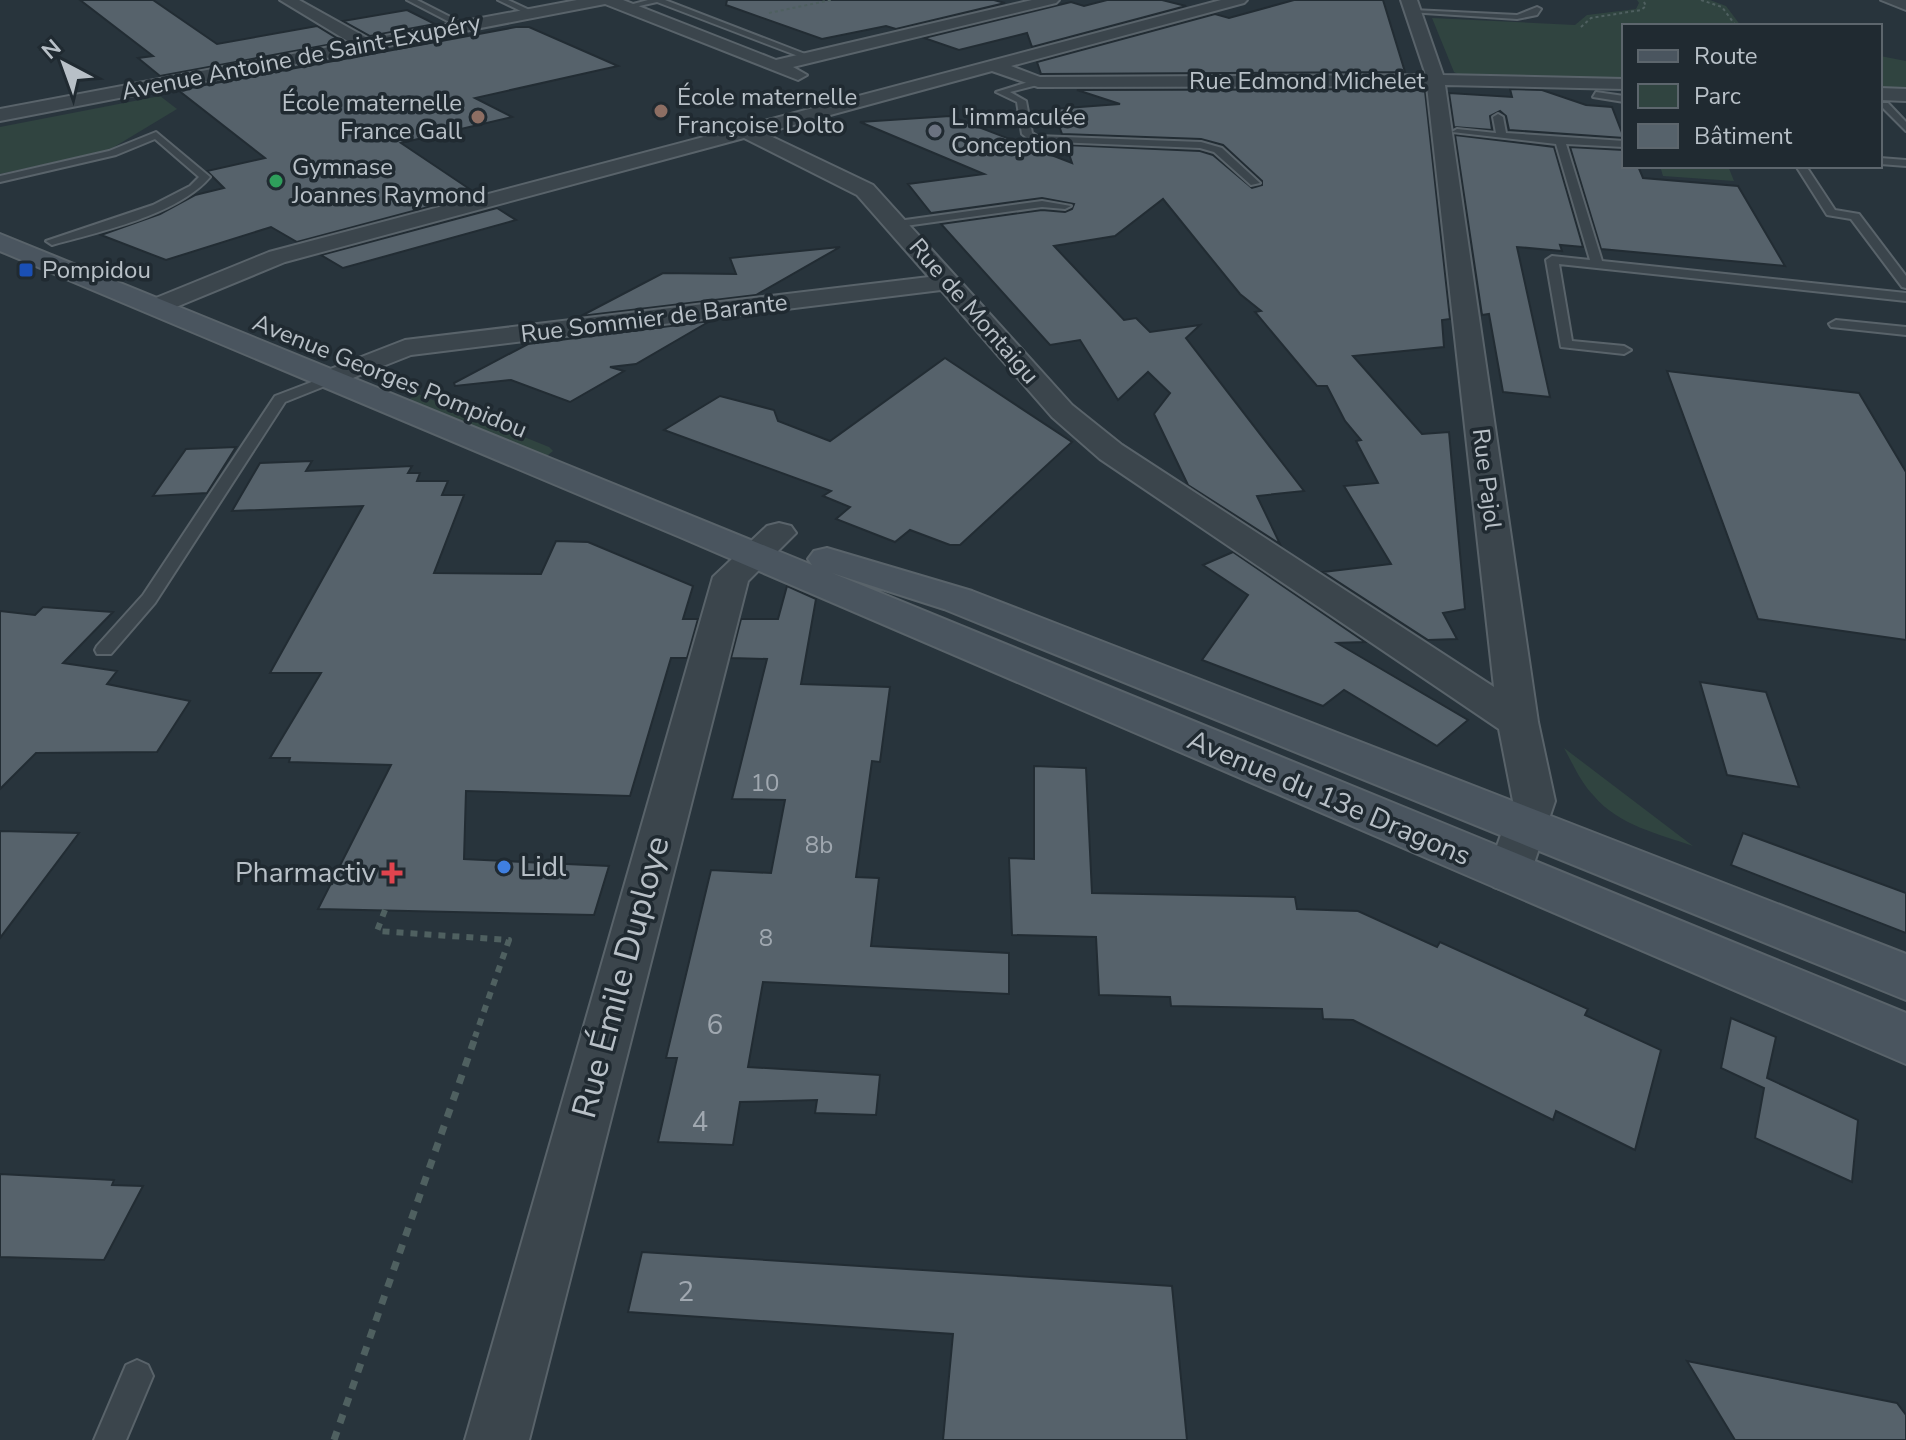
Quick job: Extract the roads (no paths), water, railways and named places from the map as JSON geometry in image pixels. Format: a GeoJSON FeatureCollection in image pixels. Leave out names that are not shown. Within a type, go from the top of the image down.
{"type":"FeatureCollection","features":[{"type":"Feature","properties":{"kind":"main road","name":"Avenue Georges Pompidou"},"geometry":{"type":"LineString","coordinates":[[0,221],[363,366],[766,544]]}},
{"type":"Feature","properties":{"kind":"main road","name":"Avenue Georges Pompidou"},"geometry":{"type":"LineString","coordinates":[[0,242],[330,379],[766,544]]}},
{"type":"Feature","properties":{"kind":"main road","name":"Avenue du 13e Dragons"},"geometry":{"type":"LineString","coordinates":[[766,544],[819,556],[958,600],[1906,977]]}},
{"type":"Feature","properties":{"kind":"main road","name":"Avenue du 13e Dragons"},"geometry":{"type":"LineString","coordinates":[[766,544],[1510,874],[1906,1039]]}},
{"type":"Feature","properties":{"kind":"street"},"geometry":{"type":"LineString","coordinates":[[288,0],[367,45]]}},
{"type":"Feature","properties":{"kind":"street","name":"Avenue Antoine de Saint-Exupéry"},"geometry":{"type":"LineString","coordinates":[[0,115],[601,0]]}},
{"type":"Feature","properties":{"kind":"street"},"geometry":{"type":"LineString","coordinates":[[609,0],[812,81]]}},
{"type":"Feature","properties":{"kind":"street"},"geometry":{"type":"LineString","coordinates":[[774,66],[1051,0]]}},
{"type":"Feature","properties":{"kind":"street"},"geometry":{"type":"LineString","coordinates":[[155,307],[277,257],[1239,0]]}},
{"type":"Feature","properties":{"kind":"street"},"geometry":{"type":"LineString","coordinates":[[1889,0],[1906,5]]}},
{"type":"Feature","properties":{"kind":"street","name":"Rue Pajol"},"geometry":{"type":"LineString","coordinates":[[1411,6],[1435,80],[1518,722],[1534,801],[1510,874]]}},
{"type":"Feature","properties":{"kind":"street","name":"Rue Edmond Michelet"},"geometry":{"type":"LineString","coordinates":[[993,66],[1038,82],[1435,80],[1622,84]]}},
{"type":"Feature","properties":{"kind":"street"},"geometry":{"type":"LineString","coordinates":[[839,92],[861,100]]}},
{"type":"Feature","properties":{"kind":"street"},"geometry":{"type":"LineString","coordinates":[[1882,100],[1906,95]]}},
{"type":"Feature","properties":{"kind":"street","name":"Rue de Montaigu"},"geometry":{"type":"LineString","coordinates":[[746,132],[865,190],[1062,411],[1111,452],[1518,722]]}},
{"type":"Feature","properties":{"kind":"street","name":"Rue Sommier de Barante"},"geometry":{"type":"LineString","coordinates":[[330,379],[405,348],[949,282]]}},
{"type":"Feature","properties":{"kind":"street","name":"Rue Émile Duploye"},"geometry":{"type":"LineString","coordinates":[[497,1440],[731,577],[766,544]]}},
{"type":"Feature","properties":{"kind":"lane"},"geometry":{"type":"LineString","coordinates":[[411,0],[464,26]]}},
{"type":"Feature","properties":{"kind":"lane"},"geometry":{"type":"LineString","coordinates":[[502,0],[532,13]]}},
{"type":"Feature","properties":{"kind":"lane"},"geometry":{"type":"LineString","coordinates":[[626,7],[658,0],[809,57]]}},
{"type":"Feature","properties":{"kind":"lane"},"geometry":{"type":"LineString","coordinates":[[1411,6],[1517,17],[1534,13],[1537,9]]}},
{"type":"Feature","properties":{"kind":"lane"},"geometry":{"type":"LineString","coordinates":[[1038,82],[1001,92],[1021,101],[1027,134],[1035,139],[1201,145],[1218,150],[1255,183]]}},
{"type":"Feature","properties":{"kind":"lane"},"geometry":{"type":"LineString","coordinates":[[1596,95],[1622,99]]}},
{"type":"Feature","properties":{"kind":"lane"},"geometry":{"type":"LineString","coordinates":[[1882,100],[1906,128]]}},
{"type":"Feature","properties":{"kind":"lane"},"geometry":{"type":"LineString","coordinates":[[1498,117],[1502,136]]}},
{"type":"Feature","properties":{"kind":"lane"},"geometry":{"type":"LineString","coordinates":[[1457,132],[1622,144]]}},
{"type":"Feature","properties":{"kind":"lane"},"geometry":{"type":"LineString","coordinates":[[0,179],[112,153],[156,135],[205,177],[198,187],[144,212],[52,241]]}},
{"type":"Feature","properties":{"kind":"lane"},"geometry":{"type":"LineString","coordinates":[[1560,141],[1597,264]]}},
{"type":"Feature","properties":{"kind":"lane"},"geometry":{"type":"LineString","coordinates":[[1882,161],[1906,163]]}},
{"type":"Feature","properties":{"kind":"lane"},"geometry":{"type":"LineString","coordinates":[[1802,168],[1831,213],[1855,216],[1906,284]]}},
{"type":"Feature","properties":{"kind":"lane"},"geometry":{"type":"LineString","coordinates":[[898,224],[1042,204],[1065,206]]}},
{"type":"Feature","properties":{"kind":"lane"},"geometry":{"type":"LineString","coordinates":[[1883,252],[1906,255]]}},
{"type":"Feature","properties":{"kind":"lane"},"geometry":{"type":"LineString","coordinates":[[1624,350],[1566,344],[1552,260],[1906,297]]}},
{"type":"Feature","properties":{"kind":"lane"},"geometry":{"type":"LineString","coordinates":[[1836,324],[1906,331]]}},
{"type":"Feature","properties":{"kind":"lane"},"geometry":{"type":"LineString","coordinates":[[104,650],[149,599],[280,399],[330,379]]}},
{"type":"Feature","properties":{"kind":"lane"},"geometry":{"type":"LineString","coordinates":[[110,1440],[137,1376]]}},
{"type":"Feature","properties":{"kind":"place","name":"École maternelle Françoise Dolto"},"geometry":{"type":"Point","coordinates":[661,111]}},
{"type":"Feature","properties":{"kind":"place","name":"École maternelle France Gall"},"geometry":{"type":"Point","coordinates":[478,117]}},
{"type":"Feature","properties":{"kind":"place","name":"L'immaculée Conception"},"geometry":{"type":"Point","coordinates":[935,131]}},
{"type":"Feature","properties":{"kind":"place","name":"Gymnase Joannes Raymond"},"geometry":{"type":"Point","coordinates":[276,181]}},
{"type":"Feature","properties":{"kind":"place","name":"Pompidou"},"geometry":{"type":"Point","coordinates":[26,270]}},
{"type":"Feature","properties":{"kind":"place","name":"Lidl"},"geometry":{"type":"Point","coordinates":[504,867]}},
{"type":"Feature","properties":{"kind":"place","name":"Pharmactiv"},"geometry":{"type":"Point","coordinates":[392,873]}}]}
